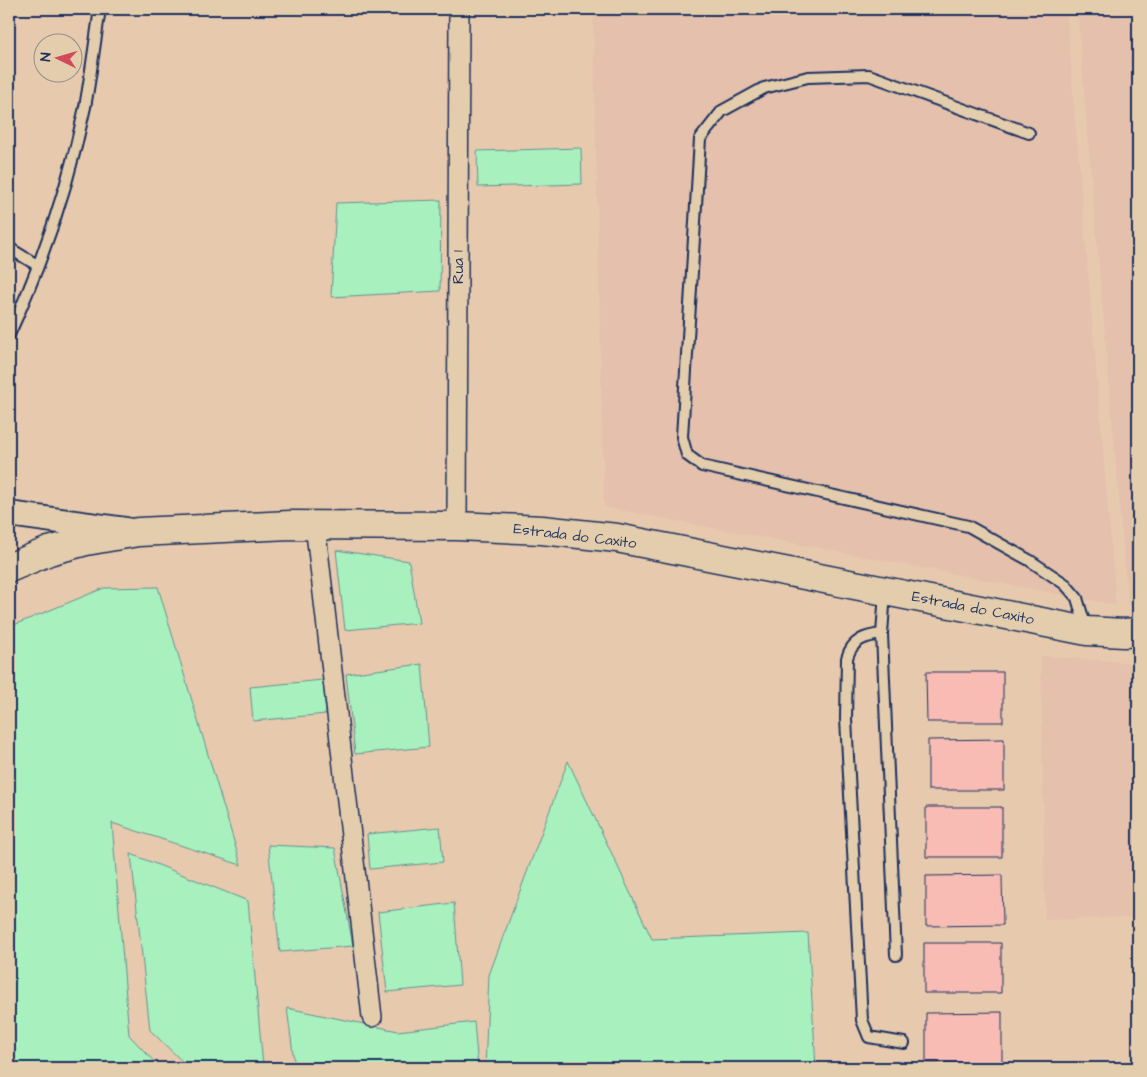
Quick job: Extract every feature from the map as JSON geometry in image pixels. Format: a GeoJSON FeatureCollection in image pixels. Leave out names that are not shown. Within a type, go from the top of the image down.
{"type":"FeatureCollection","features":[{"type":"Feature","properties":{"kind":"main road","name":"Estrada do Caxito"},"geometry":{"type":"LineString","coordinates":[[9,568],[49,551],[86,541],[138,532],[315,524],[457,526],[542,530],[617,538],[1087,631],[1138,632]]}},
{"type":"Feature","properties":{"kind":"street","name":"Rua 1"},"geometry":{"type":"LineString","coordinates":[[457,526],[459,9]]}},
{"type":"Feature","properties":{"kind":"street"},"geometry":{"type":"LineString","coordinates":[[9,514],[138,532]]}},
{"type":"Feature","properties":{"kind":"street"},"geometry":{"type":"LineString","coordinates":[[315,524],[372,1017]]}},
{"type":"Feature","properties":{"kind":"lane"},"geometry":{"type":"LineString","coordinates":[[9,335],[37,265],[62,193],[85,108],[100,9]]}},
{"type":"Feature","properties":{"kind":"lane"},"geometry":{"type":"LineString","coordinates":[[1029,133],[869,75],[808,77],[764,88],[722,111],[700,139],[682,437],[687,455],[702,466],[968,526],[1029,560],[1065,584],[1077,598],[1087,631]]}},
{"type":"Feature","properties":{"kind":"lane"},"geometry":{"type":"LineString","coordinates":[[9,248],[37,265]]}},
{"type":"Feature","properties":{"kind":"lane"},"geometry":{"type":"LineString","coordinates":[[886,591],[882,634],[896,955]]}},
{"type":"Feature","properties":{"kind":"lane"},"geometry":{"type":"LineString","coordinates":[[882,634],[866,636],[858,641],[850,649],[848,658],[846,719],[862,1020],[869,1037],[904,1043]]}},
{"type":"Feature","properties":{"kind":"shaded area"},"geometry":{"type":"Polygon","coordinates":[[[593,9],[1066,9],[1116,605],[604,507],[593,9]]]}},
{"type":"Feature","properties":{"kind":"shaded area"},"geometry":{"type":"Polygon","coordinates":[[[1077,9],[1138,19],[1138,605],[1128,606],[1077,9]]]}},
{"type":"Feature","properties":{"kind":"shaded area"},"geometry":{"type":"Polygon","coordinates":[[[1041,656],[1138,663],[1138,917],[1045,920],[1041,656]]]}},
{"type":"Feature","properties":{"kind":"green space"},"geometry":{"type":"Polygon","coordinates":[[[581,148],[582,184],[478,187],[477,151],[581,148]]]}},
{"type":"Feature","properties":{"kind":"green space"},"geometry":{"type":"Polygon","coordinates":[[[441,200],[440,291],[331,297],[336,203],[441,200]]]}},
{"type":"Feature","properties":{"kind":"green space"},"geometry":{"type":"Polygon","coordinates":[[[336,550],[409,561],[419,623],[345,630],[336,550]]]}},
{"type":"Feature","properties":{"kind":"green space"},"geometry":{"type":"Polygon","coordinates":[[[158,587],[241,865],[112,823],[129,1035],[160,1068],[9,1068],[9,627],[104,588],[158,587]]]}},
{"type":"Feature","properties":{"kind":"green space"},"geometry":{"type":"Polygon","coordinates":[[[422,664],[429,747],[355,754],[346,674],[422,664]]]}},
{"type":"Feature","properties":{"kind":"green space"},"geometry":{"type":"Polygon","coordinates":[[[323,680],[326,714],[253,721],[250,687],[323,680]]]}},
{"type":"Feature","properties":{"kind":"green space"},"geometry":{"type":"Polygon","coordinates":[[[568,761],[652,939],[808,933],[816,1068],[485,1068],[489,975],[568,761]]]}},
{"type":"Feature","properties":{"kind":"green space"},"geometry":{"type":"Polygon","coordinates":[[[440,827],[443,862],[370,869],[367,834],[440,827]]]}},
{"type":"Feature","properties":{"kind":"green space"},"geometry":{"type":"Polygon","coordinates":[[[268,845],[335,848],[353,946],[280,952],[268,845]]]}},
{"type":"Feature","properties":{"kind":"green space"},"geometry":{"type":"Polygon","coordinates":[[[131,854],[248,901],[263,1066],[266,1068],[189,1068],[150,1030],[131,854]]]}},
{"type":"Feature","properties":{"kind":"green space"},"geometry":{"type":"Polygon","coordinates":[[[454,903],[460,985],[387,992],[378,912],[454,903]]]}},
{"type":"Feature","properties":{"kind":"green space"},"geometry":{"type":"Polygon","coordinates":[[[287,1008],[398,1031],[474,1022],[478,1068],[295,1068],[287,1008]]]}},
{"type":"Feature","properties":{"kind":"building"},"geometry":{"type":"Polygon","coordinates":[[[926,672],[1003,672],[1003,722],[927,722],[926,672]]]}},
{"type":"Feature","properties":{"kind":"building"},"geometry":{"type":"Polygon","coordinates":[[[1004,739],[1004,790],[928,790],[928,740],[1004,739]]]}},
{"type":"Feature","properties":{"kind":"building"},"geometry":{"type":"Polygon","coordinates":[[[926,807],[1002,807],[1002,857],[926,857],[926,807]]]}},
{"type":"Feature","properties":{"kind":"building"},"geometry":{"type":"Polygon","coordinates":[[[1002,875],[1003,925],[926,926],[926,876],[1002,875]]]}},
{"type":"Feature","properties":{"kind":"building"},"geometry":{"type":"Polygon","coordinates":[[[924,943],[1001,943],[1001,993],[924,993],[924,943]]]}},
{"type":"Feature","properties":{"kind":"building"},"geometry":{"type":"Polygon","coordinates":[[[1002,1012],[1002,1062],[926,1063],[926,1013],[1002,1012]]]}}]}
